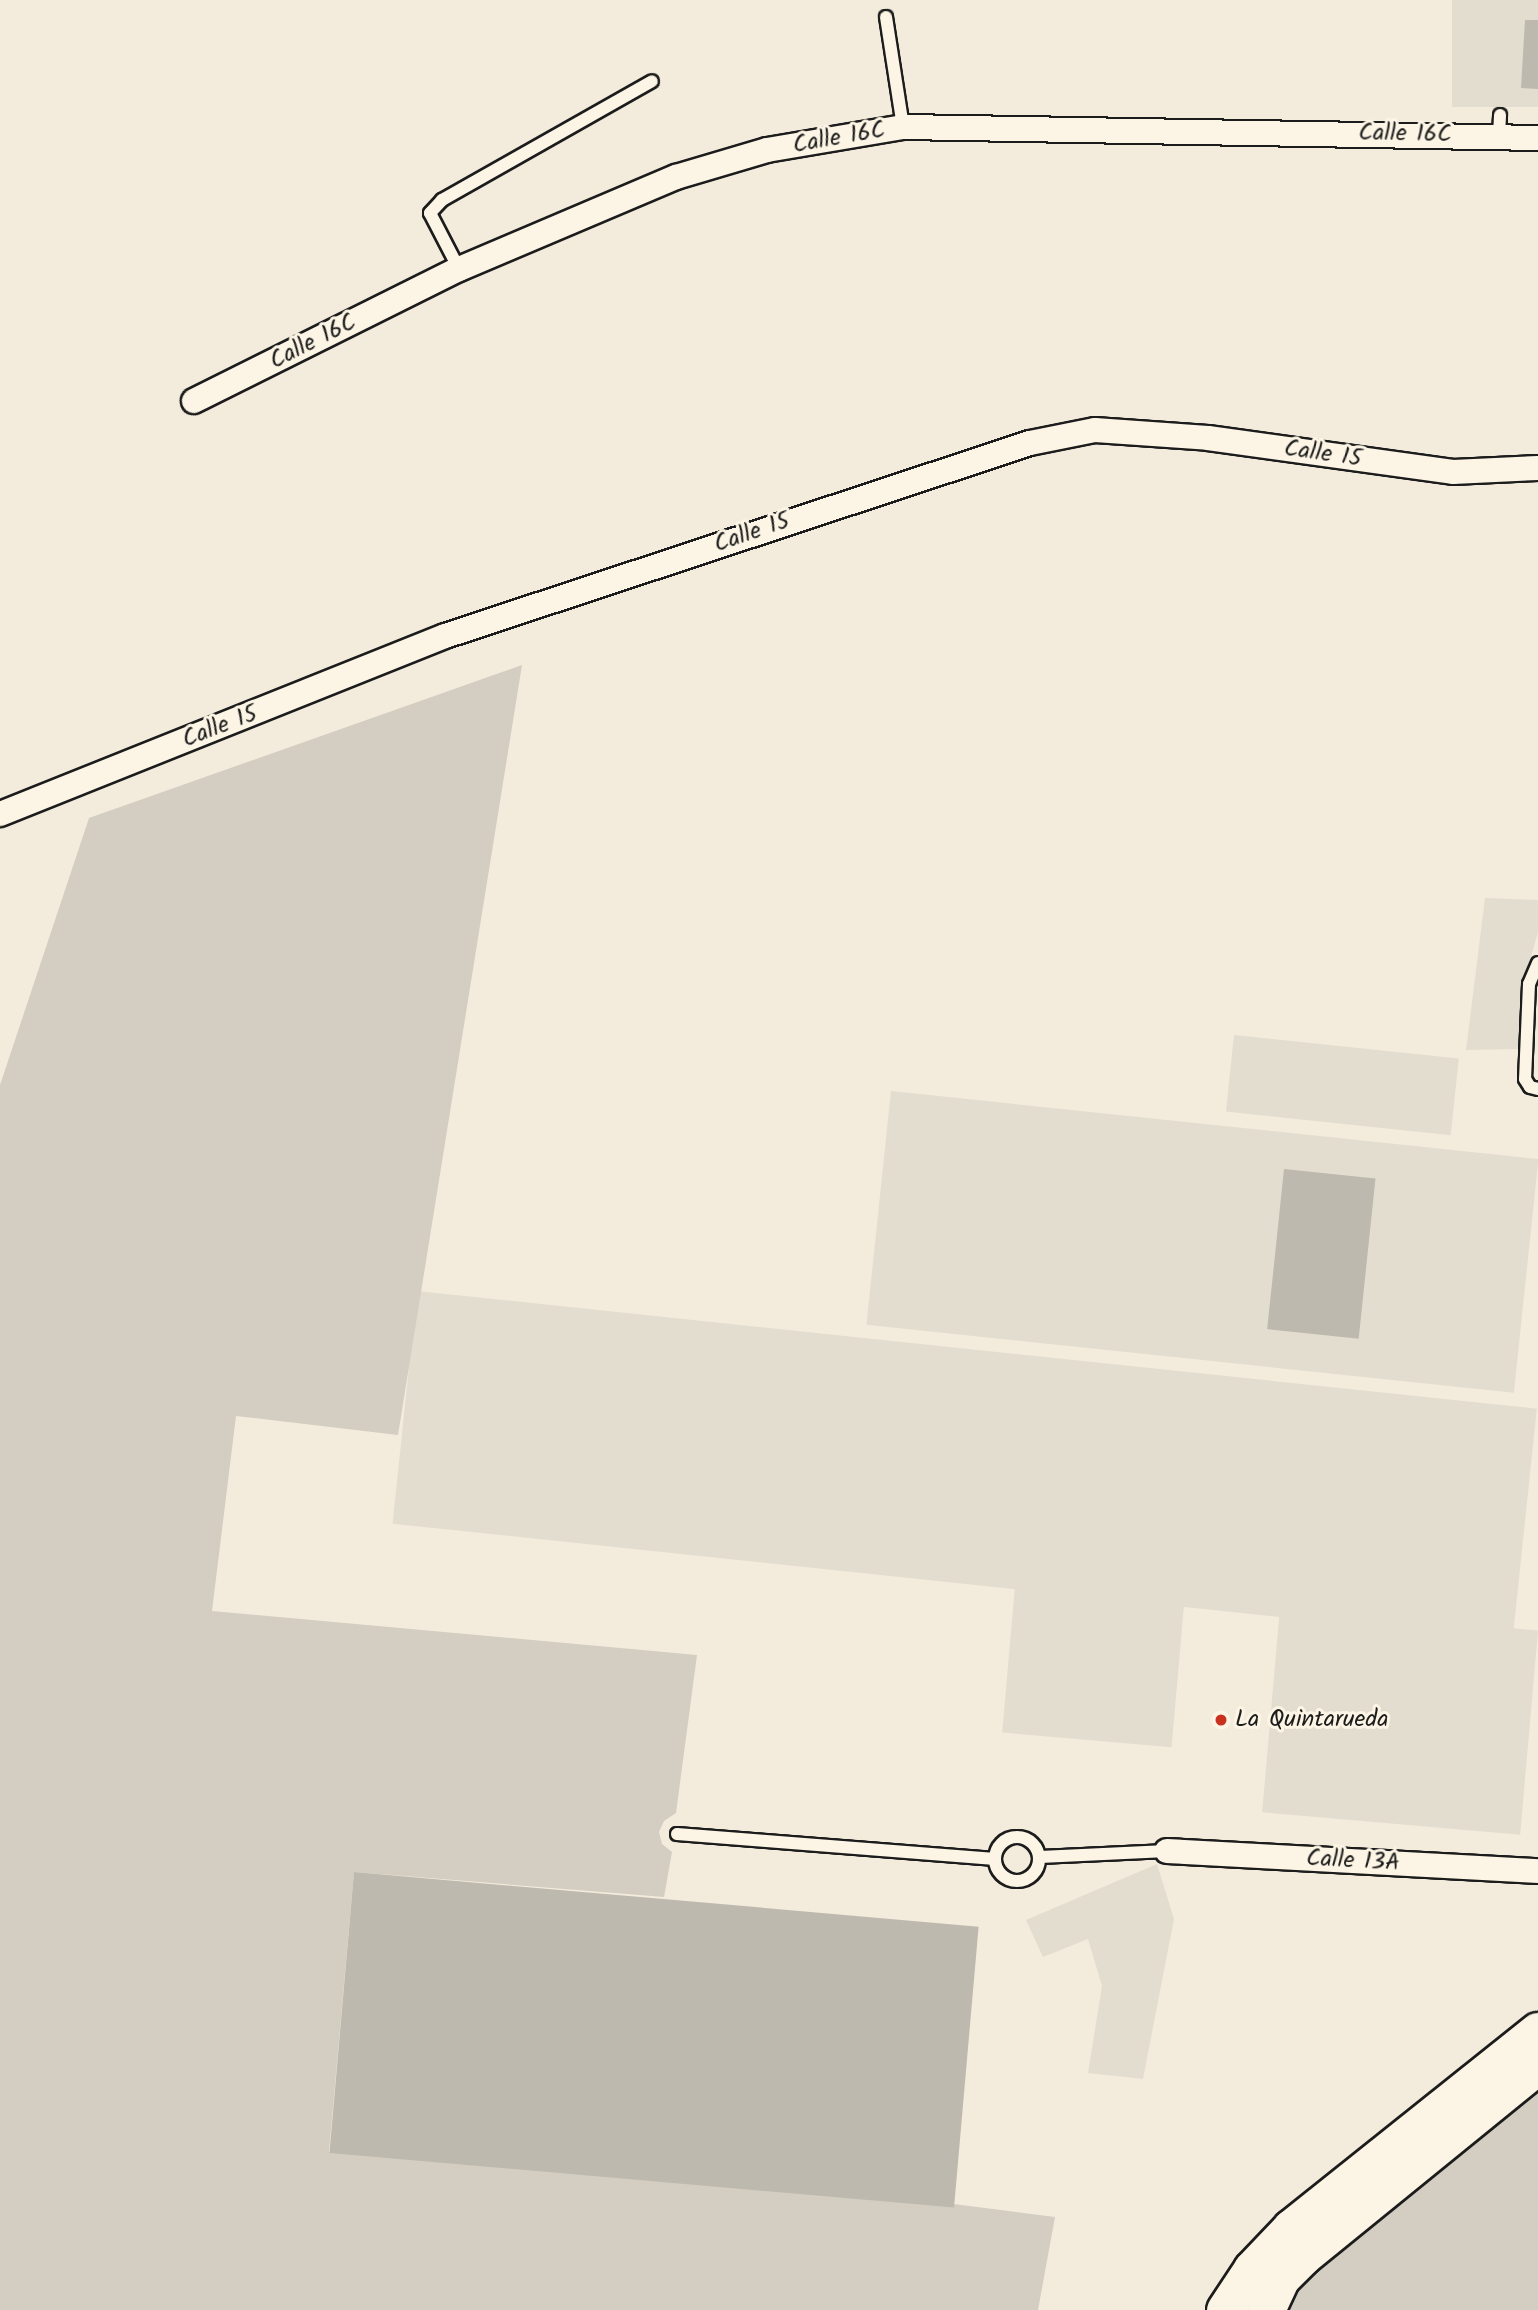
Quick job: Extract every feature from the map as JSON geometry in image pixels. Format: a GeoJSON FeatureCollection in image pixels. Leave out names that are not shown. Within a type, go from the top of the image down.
{"type":"FeatureCollection","features":[{"type":"Feature","properties":{"kind":"main road"},"geometry":{"type":"LineString","coordinates":[[1225,2310],[1252,2269],[1291,2228],[1538,2031]]}},
{"type":"Feature","properties":{"kind":"main road"},"geometry":{"type":"LineString","coordinates":[[1266,2310],[1281,2278],[1303,2256],[1538,2065]]}},
{"type":"Feature","properties":{"kind":"street","name":"Calle 16C"},"geometry":{"type":"LineString","coordinates":[[194,401],[459,269],[677,177],[767,150],[903,127],[1499,125],[1538,138]]}},
{"type":"Feature","properties":{"kind":"street","name":"Calle 15"},"geometry":{"type":"LineString","coordinates":[[0,814],[445,636],[1030,443],[1096,430],[1208,438],[1454,472],[1538,468]]}},
{"type":"Feature","properties":{"kind":"street","name":"Calle 13A"},"geometry":{"type":"LineString","coordinates":[[1167,1851],[1538,1871]]}},
{"type":"Feature","properties":{"kind":"lane"},"geometry":{"type":"LineString","coordinates":[[886,17],[903,127]]}},
{"type":"Feature","properties":{"kind":"lane"},"geometry":{"type":"LineString","coordinates":[[459,269],[430,213],[442,200],[652,81]]}},
{"type":"Feature","properties":{"kind":"lane"},"geometry":{"type":"LineString","coordinates":[[1538,963],[1530,984],[1533,1025],[1525,1079],[1530,1087],[1538,1089]]}},
{"type":"Feature","properties":{"kind":"lane"},"geometry":{"type":"LineString","coordinates":[[677,1834],[995,1859]]}},
{"type":"Feature","properties":{"kind":"lane"},"geometry":{"type":"LineString","coordinates":[[1020,1836],[1030,1840],[1040,1857],[1033,1875],[1014,1881],[998,1870],[995,1859],[1002,1842],[1020,1836]]}},
{"type":"Feature","properties":{"kind":"lane"},"geometry":{"type":"LineString","coordinates":[[1040,1857],[1167,1851]]}},
{"type":"Feature","properties":{"kind":"shaded area"},"geometry":{"type":"Polygon","coordinates":[[[1452,0],[1538,0],[1538,107],[1452,107],[1452,0]]]}},
{"type":"Feature","properties":{"kind":"shaded area"},"geometry":{"type":"Polygon","coordinates":[[[522,665],[398,1435],[236,1416],[212,1611],[697,1655],[676,1813],[664,1821],[659,1832],[662,1844],[672,1852],[664,1897],[354,1872],[329,2152],[954,2204],[1055,2217],[1038,2310],[0,2310],[0,1085],[89,818],[522,665]]]}},
{"type":"Feature","properties":{"kind":"shaded area"},"geometry":{"type":"Polygon","coordinates":[[[1485,898],[1538,900],[1538,932],[1522,989],[1519,1049],[1466,1050],[1485,898]]]}},
{"type":"Feature","properties":{"kind":"shaded area"},"geometry":{"type":"Polygon","coordinates":[[[1234,1035],[1459,1059],[1451,1135],[1226,1112],[1234,1035]]]}},
{"type":"Feature","properties":{"kind":"shaded area"},"geometry":{"type":"Polygon","coordinates":[[[891,1091],[1538,1159],[1514,1393],[866,1325],[891,1091]]]}},
{"type":"Feature","properties":{"kind":"shaded area"},"geometry":{"type":"Polygon","coordinates":[[[417,1291],[1537,1409],[1512,1641],[393,1524],[417,1291]]]}},
{"type":"Feature","properties":{"kind":"shaded area"},"geometry":{"type":"Polygon","coordinates":[[[1015,1586],[1184,1601],[1172,1747],[1002,1732],[1015,1586]]]}},
{"type":"Feature","properties":{"kind":"shaded area"},"geometry":{"type":"Polygon","coordinates":[[[1280,1608],[1538,1631],[1520,1835],[1262,1812],[1280,1608]]]}},
{"type":"Feature","properties":{"kind":"shaded area"},"geometry":{"type":"Polygon","coordinates":[[[1157,1864],[1174,1919],[1143,2079],[1088,2073],[1102,1986],[1088,1939],[1043,1957],[1026,1920],[1157,1864]]]}},
{"type":"Feature","properties":{"kind":"shaded area"},"geometry":{"type":"Polygon","coordinates":[[[1538,2077],[1538,2310],[1279,2310],[1294,2283],[1538,2077]]]}},
{"type":"Feature","properties":{"kind":"building"},"geometry":{"type":"Polygon","coordinates":[[[1525,20],[1538,20],[1538,89],[1521,88],[1525,20]]]}},
{"type":"Feature","properties":{"kind":"building"},"geometry":{"type":"Polygon","coordinates":[[[1284,1169],[1375,1179],[1359,1339],[1267,1329],[1284,1169]]]}},
{"type":"Feature","properties":{"kind":"building"},"geometry":{"type":"Polygon","coordinates":[[[354,1872],[979,1927],[954,2208],[329,2153],[354,1872]]]}},
{"type":"Feature","properties":{"kind":"place","name":"La Quintarueda"},"geometry":{"type":"Point","coordinates":[1221,1720]}}]}
